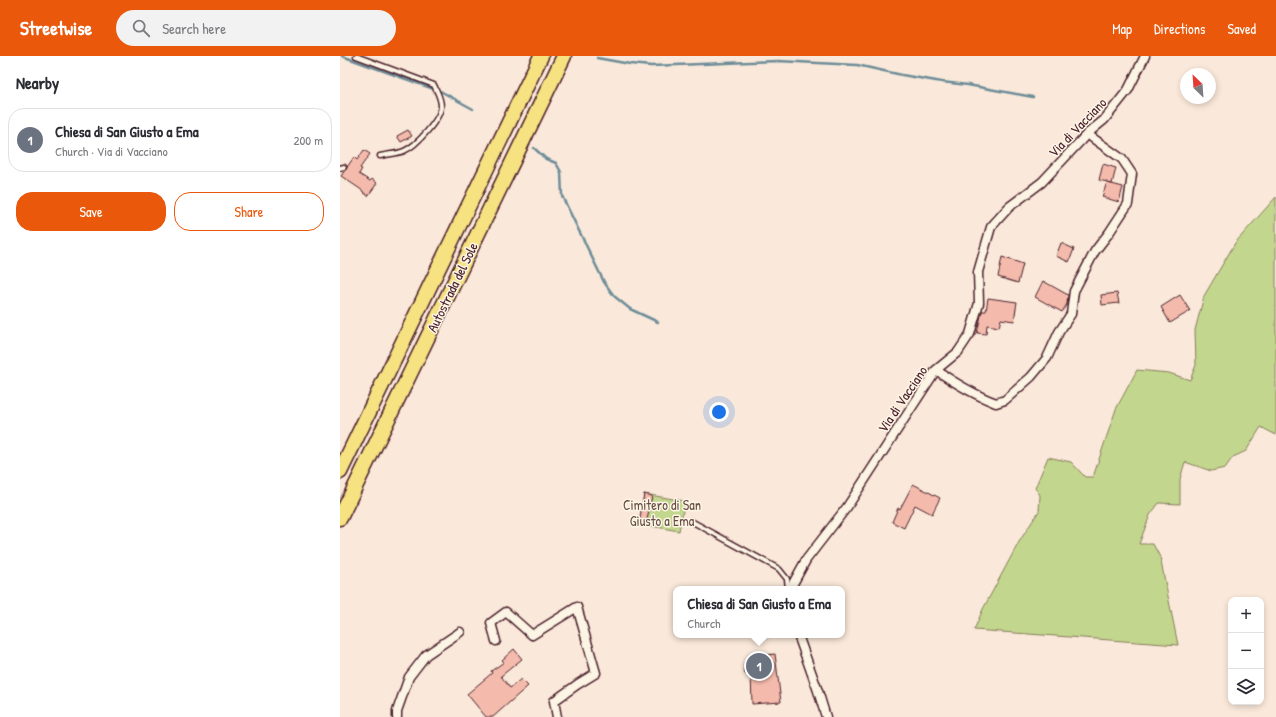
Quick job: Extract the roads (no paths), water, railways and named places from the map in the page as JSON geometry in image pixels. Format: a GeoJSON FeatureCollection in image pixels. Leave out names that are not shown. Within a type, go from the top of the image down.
{"type":"FeatureCollection","features":[{"type":"Feature","properties":{"kind":"highway","name":"Autostrada del Sole"},"geometry":{"type":"LineString","coordinates":[[340,472],[541,56]]}},
{"type":"Feature","properties":{"kind":"highway","name":"Autostrada del Sole"},"geometry":{"type":"LineString","coordinates":[[340,518],[564,56]]}},
{"type":"Feature","properties":{"kind":"street","name":"Via di Vacciano"},"geometry":{"type":"LineString","coordinates":[[791,586],[806,560],[847,507],[936,370],[958,352],[970,334],[979,304],[978,272],[991,227],[1009,207],[1042,182],[1087,134],[1104,120],[1128,90],[1145,56]]}},
{"type":"Feature","properties":{"kind":"street"},"geometry":{"type":"LineString","coordinates":[[936,370],[968,390],[996,403],[1005,400],[1031,377],[1047,358],[1059,332],[1071,314],[1074,291],[1095,250],[1109,233],[1128,204],[1132,174],[1122,159],[1087,134]]}},
{"type":"Feature","properties":{"kind":"street"},"geometry":{"type":"LineString","coordinates":[[496,641],[491,623],[506,612],[532,634],[577,607],[596,673],[554,701],[557,717]]}},
{"type":"Feature","properties":{"kind":"street"},"geometry":{"type":"LineString","coordinates":[[397,717],[397,711],[409,678],[426,655],[460,632]]}},
{"type":"Feature","properties":{"kind":"street"},"geometry":{"type":"LineString","coordinates":[[799,638],[826,717]]}},
{"type":"Feature","properties":{"kind":"lane"},"geometry":{"type":"LineString","coordinates":[[356,56],[434,85],[439,96],[441,107],[428,132],[406,150],[380,156]]}},
{"type":"Feature","properties":{"kind":"lane"},"geometry":{"type":"LineString","coordinates":[[691,521],[779,569],[787,579],[788,586]]}},
{"type":"Feature","properties":{"kind":"waterway"},"geometry":{"type":"LineString","coordinates":[[342,56],[442,92],[473,109]]}},
{"type":"Feature","properties":{"kind":"waterway"},"geometry":{"type":"LineString","coordinates":[[597,58],[651,66],[778,61],[857,65],[902,75],[1033,97]]}},
{"type":"Feature","properties":{"kind":"waterway"},"geometry":{"type":"LineString","coordinates":[[534,148],[546,159],[556,163],[561,172],[562,196],[604,282],[614,296],[630,309],[658,322]]}},
{"type":"Feature","properties":{"kind":"place","name":"Chiesa di San Giusto a Ema"},"geometry":{"type":"Point","coordinates":[759,666]}},
{"type":"Feature","properties":{"kind":"park label","name":"Cimitero di San Giusto a Ema"},"geometry":{"type":"Point","coordinates":[662,512]}}]}
